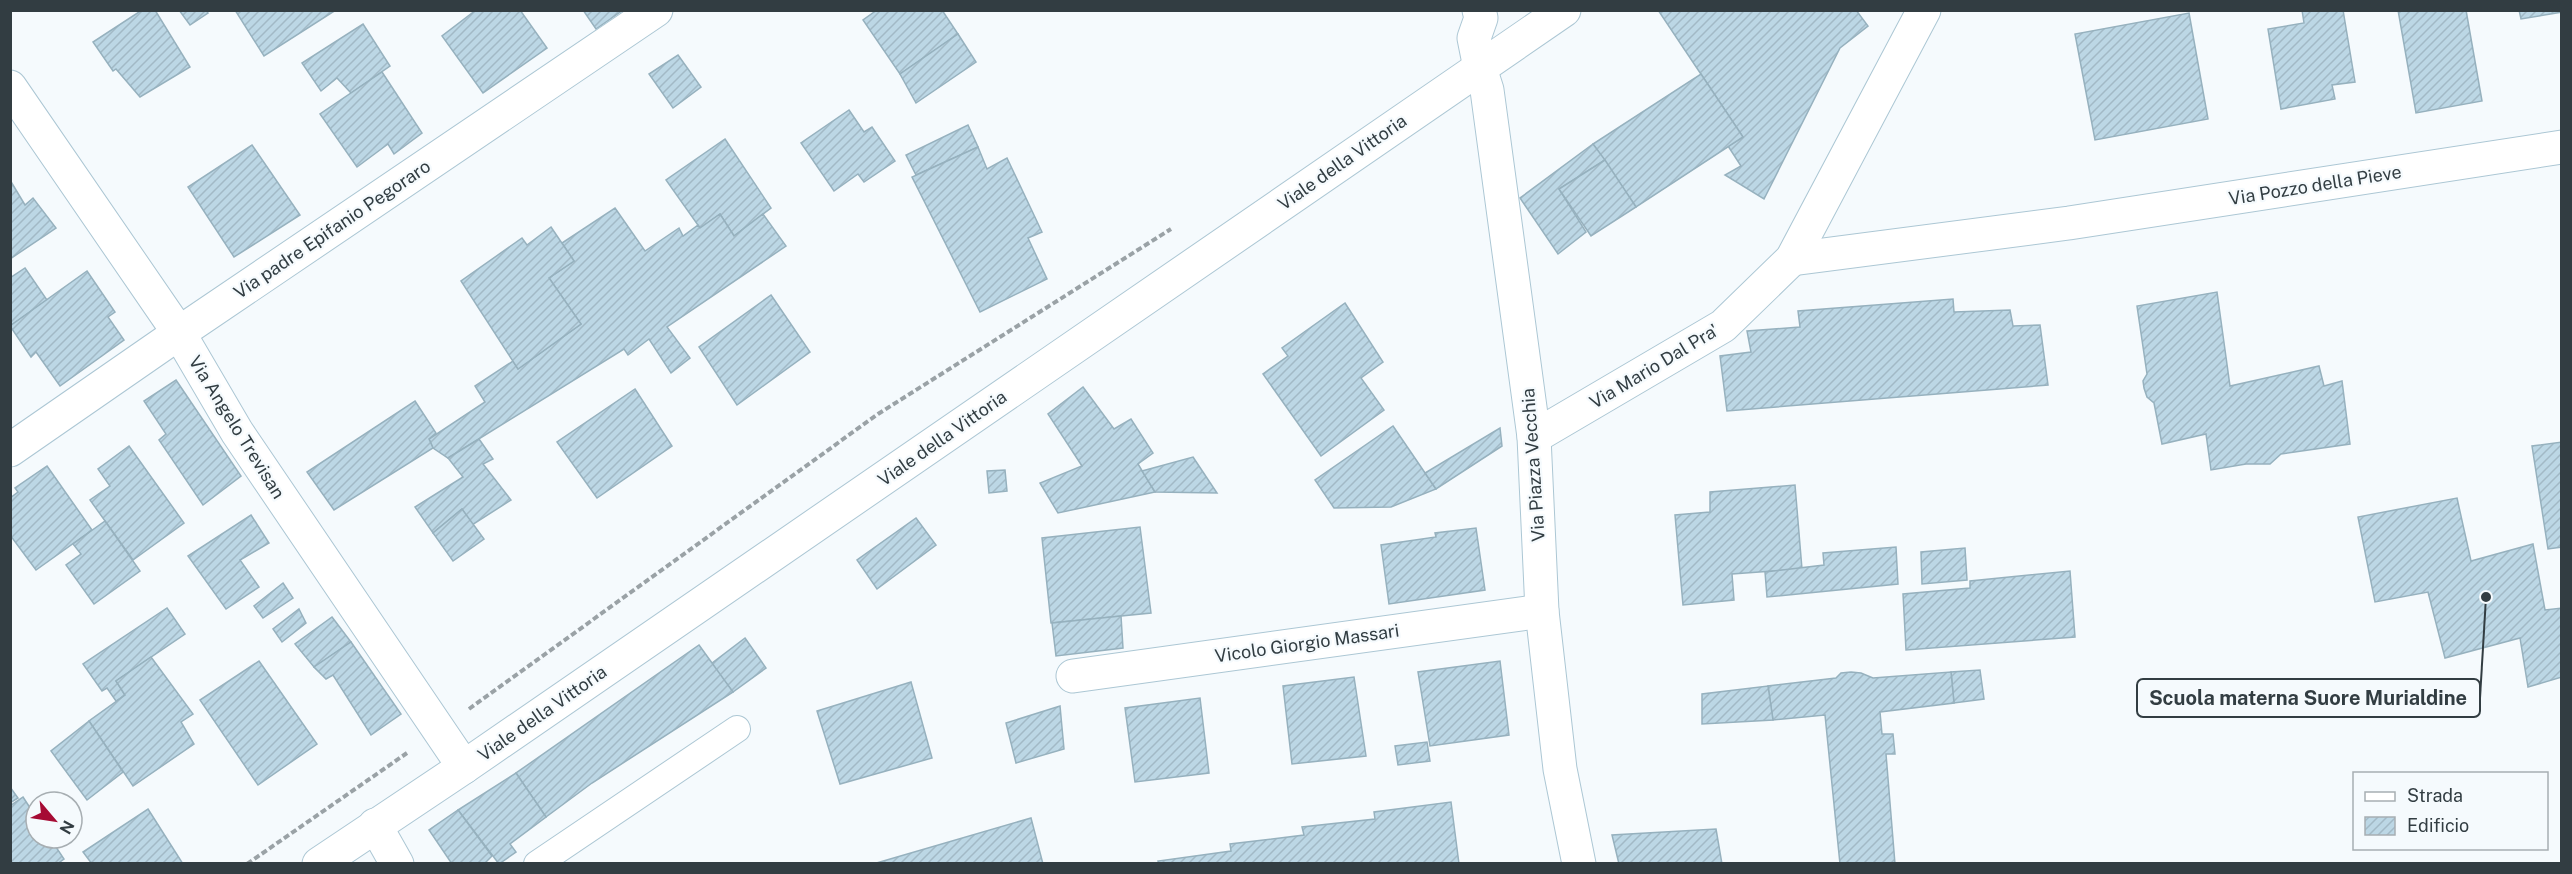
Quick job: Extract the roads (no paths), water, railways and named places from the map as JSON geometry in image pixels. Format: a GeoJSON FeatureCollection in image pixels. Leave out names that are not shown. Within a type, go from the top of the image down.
{"type":"FeatureCollection","features":[{"type":"Feature","properties":{"kind":"street","name":"Via padre Epifanio Pegoraro"},"geometry":{"type":"LineString","coordinates":[[10,450],[656,10]]}},
{"type":"Feature","properties":{"kind":"street","name":"Via Piazza Vecchia"},"geometry":{"type":"LineString","coordinates":[[1479,10],[1481,18],[1474,38],[1487,90],[1534,437],[1542,611],[1560,769],[1579,864]]}},
{"type":"Feature","properties":{"kind":"street","name":"Viale della Vittoria"},"geometry":{"type":"LineString","coordinates":[[319,864],[1564,10]]}},
{"type":"Feature","properties":{"kind":"street","name":"Via Mario Dal Pra'"},"geometry":{"type":"LineString","coordinates":[[1534,437],[1723,326],[1792,258],[1924,10]]}},
{"type":"Feature","properties":{"kind":"street","name":"Via Angelo Trevisan"},"geometry":{"type":"LineString","coordinates":[[10,87],[179,333],[243,441],[464,766]]}},
{"type":"Feature","properties":{"kind":"street","name":"Via Pozzo della Pieve"},"geometry":{"type":"LineString","coordinates":[[1792,258],[2069,224],[2562,147]]}},
{"type":"Feature","properties":{"kind":"street","name":"Vicolo Giorgio Massari"},"geometry":{"type":"LineString","coordinates":[[1073,676],[1542,611]]}},
{"type":"Feature","properties":{"kind":"street"},"geometry":{"type":"LineString","coordinates":[[375,825],[398,864]]}},
{"type":"Feature","properties":{"kind":"lane"},"geometry":{"type":"LineString","coordinates":[[537,864],[738,729]]}},
{"type":"Feature","properties":{"kind":"place","name":"Scuola materna Suore Murialdine"},"geometry":{"type":"Point","coordinates":[2486,597]}}]}
